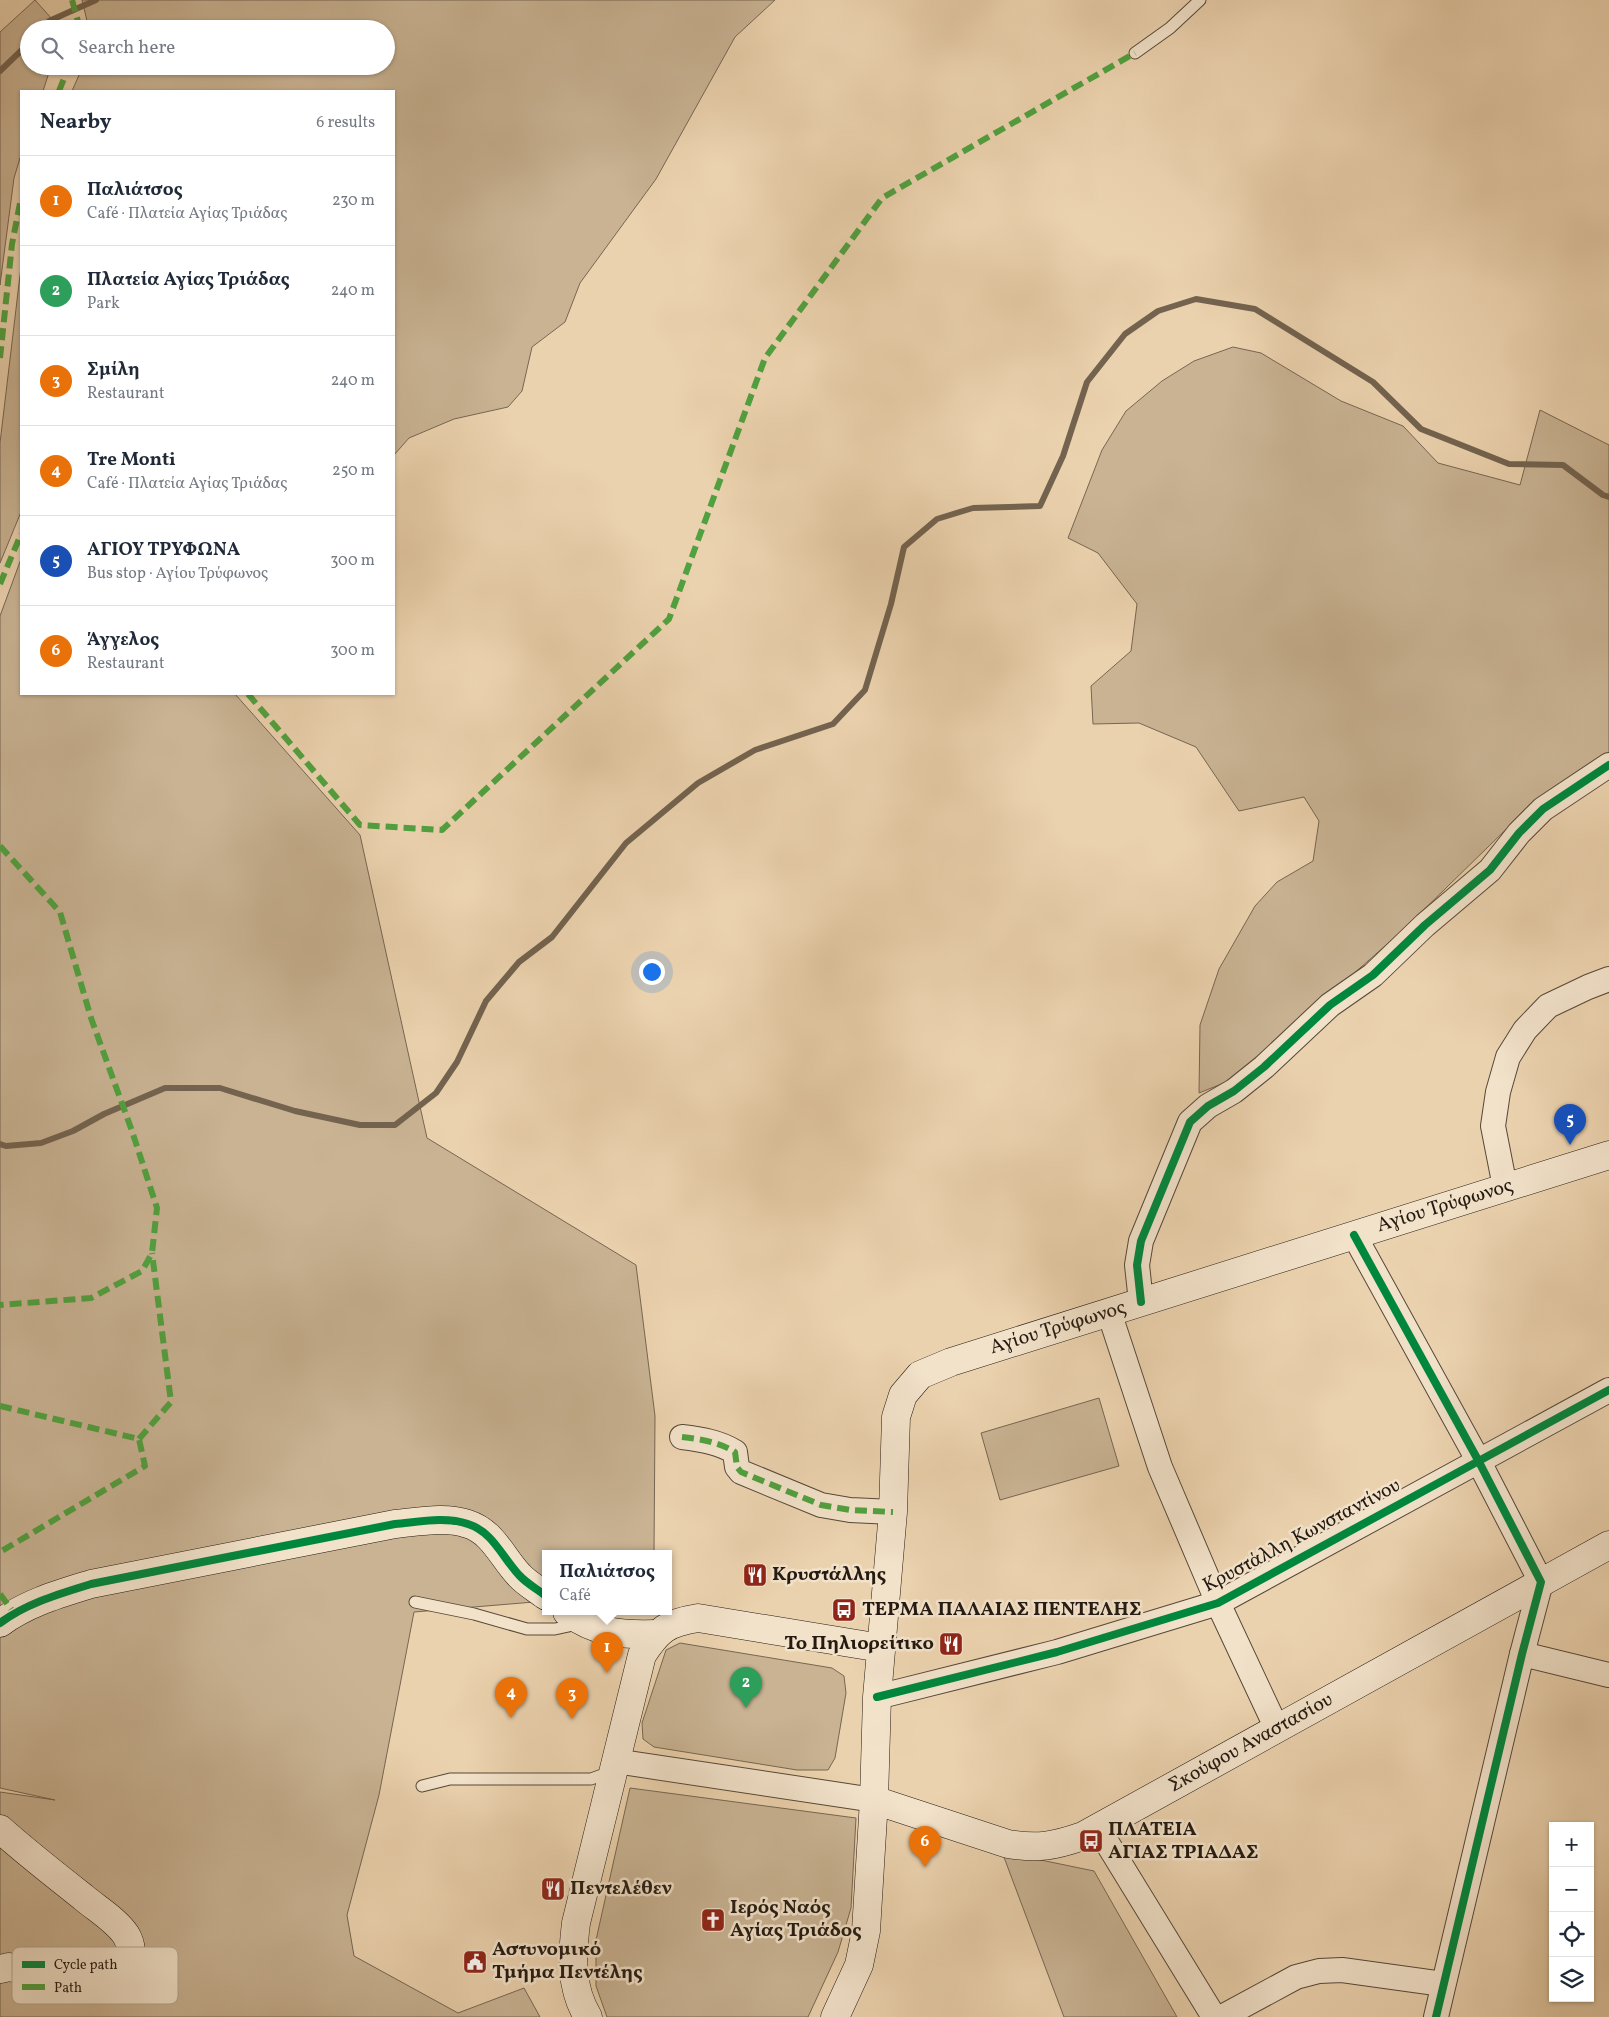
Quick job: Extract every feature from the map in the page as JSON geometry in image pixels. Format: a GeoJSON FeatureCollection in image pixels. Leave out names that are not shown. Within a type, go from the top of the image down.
{"type":"FeatureCollection","features":[{"type":"Feature","properties":{"kind":"main road","name":"Αγίου Τρύφωνος"},"geometry":{"type":"LineString","coordinates":[[835,2017],[859,1965],[866,1931],[874,1800],[877,1697],[893,1512],[896,1417],[902,1394],[920,1375],[951,1362],[1609,1155]]}},
{"type":"Feature","properties":{"kind":"main road"},"geometry":{"type":"LineString","coordinates":[[0,1623],[14,1612],[42,1600],[91,1584],[395,1524],[441,1520],[468,1524],[482,1532],[493,1540],[519,1576],[542,1593]]}},
{"type":"Feature","properties":{"kind":"main road","name":"Σκούφου Αναστασίου"},"geometry":{"type":"LineString","coordinates":[[874,1800],[1008,1844],[1055,1846],[1083,1836],[1098,1828],[1609,1545]]}},
{"type":"Feature","properties":{"kind":"main road"},"geometry":{"type":"LineString","coordinates":[[574,1617],[607,1632],[628,1635],[656,1634]]}},
{"type":"Feature","properties":{"kind":"main road"},"geometry":{"type":"LineString","coordinates":[[588,2017],[576,1992],[572,1956],[576,1923],[642,1655],[656,1634],[673,1624],[698,1618],[881,1648]]}},
{"type":"Feature","properties":{"kind":"main road"},"geometry":{"type":"LineString","coordinates":[[0,1829],[27,1854],[109,1918],[124,1933],[130,1947]]}},
{"type":"Feature","properties":{"kind":"street"},"geometry":{"type":"LineString","coordinates":[[1141,1302],[1137,1265],[1141,1241],[1190,1122],[1208,1106],[1234,1091],[1264,1067],[1330,1005],[1374,975],[1425,925],[1490,870],[1520,833],[1543,809],[1609,765]]}},
{"type":"Feature","properties":{"kind":"street"},"geometry":{"type":"LineString","coordinates":[[1504,1187],[1493,1126],[1498,1092],[1508,1057],[1525,1030],[1548,1006],[1588,987],[1609,980]]}},
{"type":"Feature","properties":{"kind":"street"},"geometry":{"type":"LineString","coordinates":[[1354,1235],[1478,1460],[1541,1582],[1522,1654],[1436,2017]]}},
{"type":"Feature","properties":{"kind":"street"},"geometry":{"type":"LineString","coordinates":[[1108,1312],[1160,1467],[1218,1603],[1277,1728]]}},
{"type":"Feature","properties":{"kind":"street","name":"Κρυστάλλη Κωνσταντίνου"},"geometry":{"type":"LineString","coordinates":[[877,1697],[1057,1652],[1218,1603],[1609,1390]]}},
{"type":"Feature","properties":{"kind":"street"},"geometry":{"type":"LineString","coordinates":[[682,1437],[703,1440],[727,1447],[735,1452],[741,1472],[821,1505],[850,1510],[893,1512]]}},
{"type":"Feature","properties":{"kind":"street"},"geometry":{"type":"LineString","coordinates":[[1522,1654],[1609,1675]]}},
{"type":"Feature","properties":{"kind":"street"},"geometry":{"type":"LineString","coordinates":[[614,1766],[874,1800]]}},
{"type":"Feature","properties":{"kind":"street"},"geometry":{"type":"LineString","coordinates":[[1098,1828],[1214,2017]]}},
{"type":"Feature","properties":{"kind":"street"},"geometry":{"type":"LineString","coordinates":[[1222,2017],[1296,1977],[1319,1971],[1342,1970],[1443,1984]]}},
{"type":"Feature","properties":{"kind":"lane"},"geometry":{"type":"LineString","coordinates":[[1135,53],[1170,28],[1200,0]]}},
{"type":"Feature","properties":{"kind":"lane"},"geometry":{"type":"LineString","coordinates":[[415,1602],[474,1614],[527,1629],[554,1629],[574,1617]]}},
{"type":"Feature","properties":{"kind":"lane"},"geometry":{"type":"LineString","coordinates":[[422,1786],[450,1779],[591,1779],[614,1766]]}},
{"type":"Feature","properties":{"kind":"shaded area"},"geometry":{"type":"Polygon","coordinates":[[[35,0],[53,20],[20,20],[20,75],[48,75],[43,90],[20,90],[20,158],[14,178],[0,285],[0,32],[35,0]]]}},
{"type":"Feature","properties":{"kind":"shaded area"},"geometry":{"type":"Polygon","coordinates":[[[82,0],[775,0],[735,37],[656,179],[580,283],[565,322],[532,347],[522,391],[508,407],[454,419],[409,438],[395,454],[395,90],[72,90],[79,75],[395,75],[395,20],[87,20],[82,0]]]}},
{"type":"Feature","properties":{"kind":"shaded area"},"geometry":{"type":"Polygon","coordinates":[[[20,275],[20,514],[0,563],[0,443],[20,275]]]}},
{"type":"Feature","properties":{"kind":"shaded area"},"geometry":{"type":"Polygon","coordinates":[[[1233,347],[1261,353],[1341,401],[1403,426],[1438,463],[1520,485],[1540,410],[1609,445],[1609,754],[1532,804],[1402,931],[1234,1079],[1199,1093],[1200,1025],[1219,969],[1255,906],[1277,882],[1313,861],[1319,821],[1304,797],[1239,811],[1196,747],[1139,723],[1093,724],[1091,686],[1131,651],[1137,604],[1098,553],[1068,538],[1102,450],[1126,411],[1162,381],[1194,361],[1233,347]]]}},
{"type":"Feature","properties":{"kind":"shaded area"},"geometry":{"type":"Polygon","coordinates":[[[20,562],[20,695],[236,695],[360,835],[427,1138],[636,1265],[655,1416],[654,1550],[542,1550],[542,1601],[414,1612],[379,1795],[347,1915],[354,1956],[458,2013],[524,1988],[540,2017],[0,2017],[0,1973],[12,1975],[12,2004],[178,2004],[178,1947],[140,1947],[0,1822],[0,1792],[55,1800],[0,1788],[0,616],[20,562]]]}},
{"type":"Feature","properties":{"kind":"shaded area"},"geometry":{"type":"Polygon","coordinates":[[[1099,1398],[1119,1466],[1000,1500],[981,1433],[1099,1398]]]}},
{"type":"Feature","properties":{"kind":"shaded area"},"geometry":{"type":"Polygon","coordinates":[[[680,1643],[832,1668],[844,1676],[846,1693],[835,1758],[828,1770],[797,1770],[654,1747],[643,1739],[642,1723],[666,1650],[680,1643]]]}},
{"type":"Feature","properties":{"kind":"shaded area"},"geometry":{"type":"Polygon","coordinates":[[[630,1788],[856,1818],[851,1908],[838,1952],[808,2017],[607,2017],[596,1986],[596,1940],[630,1788]]]}},
{"type":"Feature","properties":{"kind":"shaded area"},"geometry":{"type":"Polygon","coordinates":[[[0,1834],[110,1925],[118,1947],[12,1947],[12,1962],[0,1960],[0,1834]]]}},
{"type":"Feature","properties":{"kind":"shaded area"},"geometry":{"type":"Polygon","coordinates":[[[1002,1852],[1094,1871],[1177,2017],[1064,2017],[1002,1852]]]}},
{"type":"Feature","properties":{"kind":"waterway"},"geometry":{"type":"LineString","coordinates":[[51,20],[96,0]]}},
{"type":"Feature","properties":{"kind":"waterway"},"geometry":{"type":"LineString","coordinates":[[0,71],[20,52]]}},
{"type":"Feature","properties":{"kind":"waterway"},"geometry":{"type":"LineString","coordinates":[[0,1144],[6,1146],[41,1143],[73,1131],[104,1114],[165,1088],[220,1088],[295,1111],[360,1125],[395,1125],[436,1093],[457,1062],[486,1001],[519,962],[552,937],[626,843],[698,783],[755,750],[833,724],[865,690],[891,604],[904,547],[937,519],[973,508],[1040,506],[1063,456],[1087,382],[1125,334],[1158,311],[1196,299],[1255,309],[1373,382],[1421,429],[1509,464],[1563,465],[1603,495],[1609,497]]}},
{"type":"Feature","properties":{"kind":"marked path"},"geometry":{"type":"LineString","coordinates":[[72,0],[78,20]]}},
{"type":"Feature","properties":{"kind":"marked path"},"geometry":{"type":"LineString","coordinates":[[249,695],[360,825],[442,830],[669,619],[765,358],[882,198],[1135,53]]}},
{"type":"Feature","properties":{"kind":"marked path"},"geometry":{"type":"LineString","coordinates":[[59,90],[65,75]]}},
{"type":"Feature","properties":{"kind":"marked path"},"geometry":{"type":"LineString","coordinates":[[0,358],[12,244],[20,203]]}},
{"type":"Feature","properties":{"kind":"marked path"},"geometry":{"type":"LineString","coordinates":[[0,584],[20,536]]}},
{"type":"Feature","properties":{"kind":"marked path"},"geometry":{"type":"LineString","coordinates":[[0,846],[60,912],[91,1018],[132,1131],[157,1208],[152,1253],[142,1271],[91,1298],[0,1305]]}},
{"type":"Feature","properties":{"kind":"marked path"},"geometry":{"type":"LineString","coordinates":[[139,1439],[171,1402],[152,1253]]}},
{"type":"Feature","properties":{"kind":"marked path"},"geometry":{"type":"LineString","coordinates":[[0,1406],[139,1439],[145,1466],[0,1552]]}},
{"type":"Feature","properties":{"kind":"marked path"},"geometry":{"type":"LineString","coordinates":[[682,1437],[709,1442],[729,1449],[735,1452],[737,1467],[741,1472],[821,1505],[850,1510],[893,1512]]}},
{"type":"Feature","properties":{"kind":"marked path"},"geometry":{"type":"LineString","coordinates":[[0,1594],[14,1613]]}},
{"type":"Feature","properties":{"kind":"cycle path"},"geometry":{"type":"LineString","coordinates":[[1141,1302],[1137,1265],[1141,1241],[1190,1122],[1208,1106],[1234,1091],[1264,1067],[1330,1005],[1373,975],[1425,925],[1490,870],[1519,833],[1543,809],[1609,765]]}},
{"type":"Feature","properties":{"kind":"cycle path"},"geometry":{"type":"LineString","coordinates":[[1354,1235],[1478,1460],[1541,1582],[1522,1654],[1436,2017]]}},
{"type":"Feature","properties":{"kind":"cycle path"},"geometry":{"type":"LineString","coordinates":[[877,1697],[1057,1652],[1218,1603],[1609,1390]]}},
{"type":"Feature","properties":{"kind":"cycle path"},"geometry":{"type":"LineString","coordinates":[[0,1623],[21,1610],[55,1595],[91,1584],[395,1524],[432,1520],[450,1520],[477,1528],[491,1539],[522,1578],[542,1593]]}},
{"type":"Feature","properties":{"kind":"place","name":"ΑΓΙΟΥ ΤΡΥΦΩΝΑ"},"geometry":{"type":"Point","coordinates":[1570,1145]}},
{"type":"Feature","properties":{"kind":"place","name":"Κρυστάλλης"},"geometry":{"type":"Point","coordinates":[755,1575]}},
{"type":"Feature","properties":{"kind":"place","name":"ΤΕΡΜΑ ΠΑΛΑΙΑΣ ΠΕΝΤΕΛΗΣ"},"geometry":{"type":"Point","coordinates":[844,1610]}},
{"type":"Feature","properties":{"kind":"place","name":"Το Πηλιορείτικο"},"geometry":{"type":"Point","coordinates":[951,1644]}},
{"type":"Feature","properties":{"kind":"place","name":"Παλιάτσος"},"geometry":{"type":"Point","coordinates":[607,1673]}},
{"type":"Feature","properties":{"kind":"place","name":"Πλατεία Αγίας Τριάδας"},"geometry":{"type":"Point","coordinates":[746,1708]}},
{"type":"Feature","properties":{"kind":"place","name":"Tre Monti"},"geometry":{"type":"Point","coordinates":[511,1718]}},
{"type":"Feature","properties":{"kind":"place","name":"Σμίλη"},"geometry":{"type":"Point","coordinates":[572,1719]}},
{"type":"Feature","properties":{"kind":"place","name":"ΠΛΑΤΕΙΑ ΑΓΙΑΣ ΤΡΙΑΔΑΣ"},"geometry":{"type":"Point","coordinates":[1091,1841]}},
{"type":"Feature","properties":{"kind":"place","name":"Άγγελος"},"geometry":{"type":"Point","coordinates":[925,1867]}},
{"type":"Feature","properties":{"kind":"place","name":"Πεντελέθεν"},"geometry":{"type":"Point","coordinates":[553,1889]}},
{"type":"Feature","properties":{"kind":"place","name":"Ιερός Ναός Αγίας Τριάδος"},"geometry":{"type":"Point","coordinates":[713,1920]}},
{"type":"Feature","properties":{"kind":"place","name":"Αστυνομικό Τμήμα Πεντέλης"},"geometry":{"type":"Point","coordinates":[475,1962]}}]}
